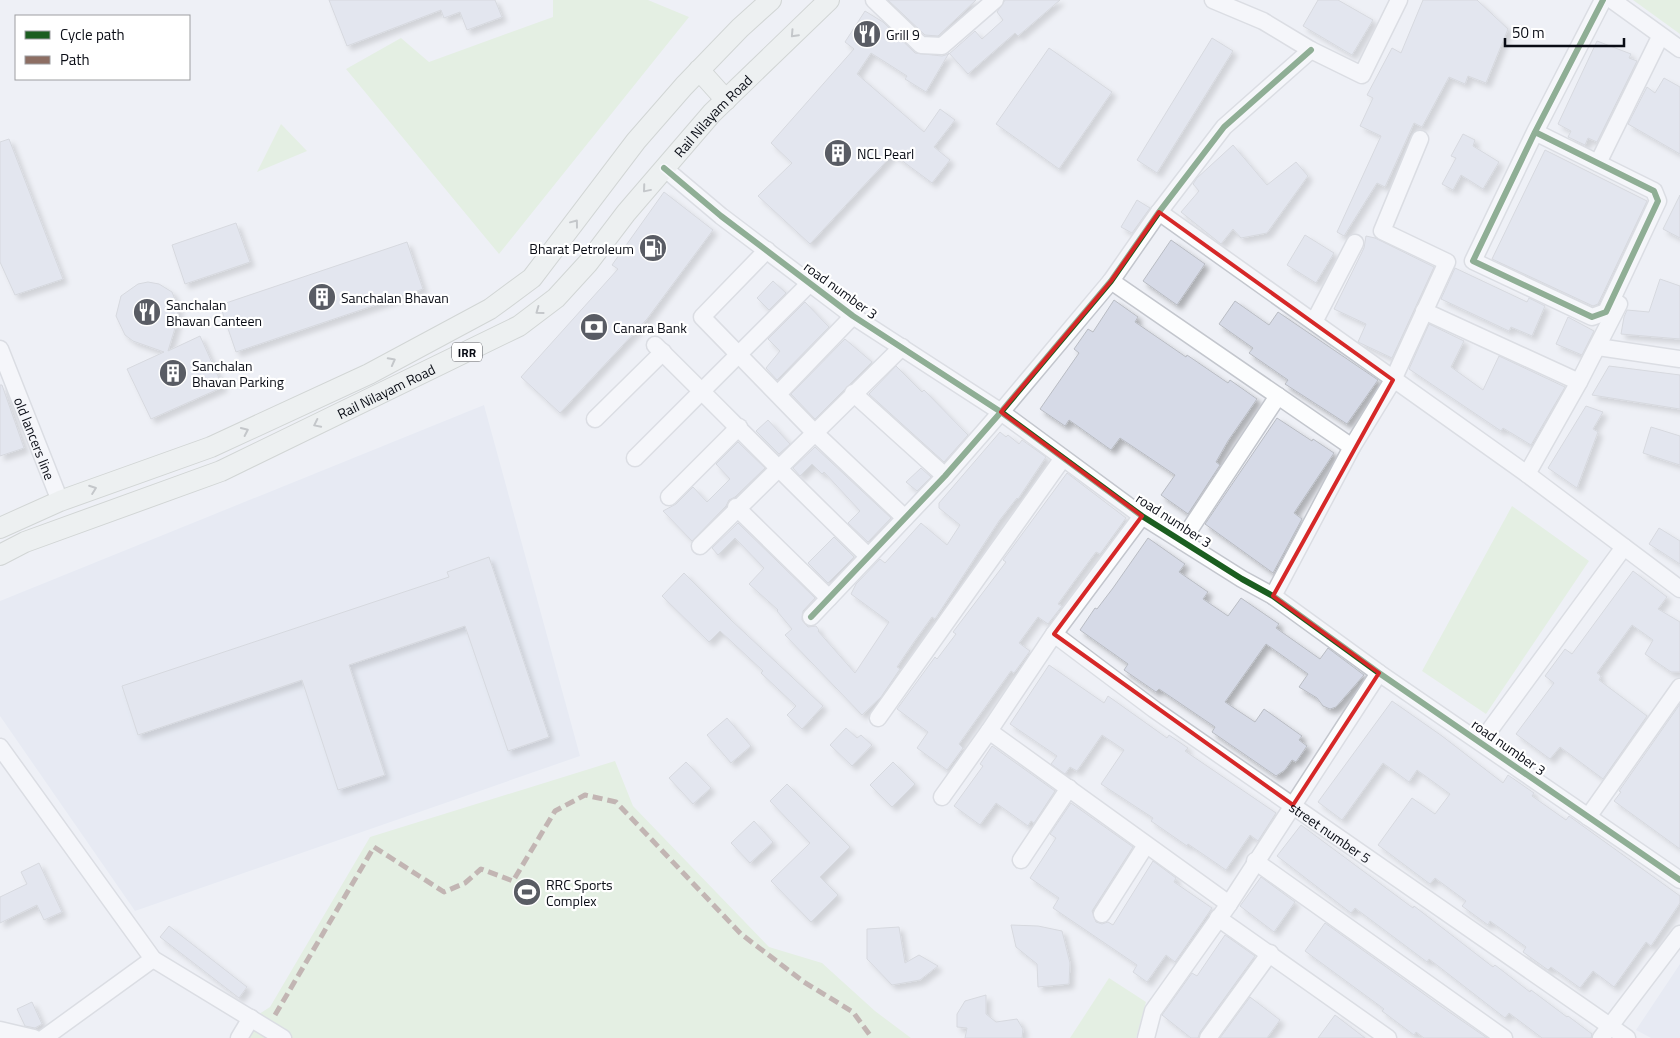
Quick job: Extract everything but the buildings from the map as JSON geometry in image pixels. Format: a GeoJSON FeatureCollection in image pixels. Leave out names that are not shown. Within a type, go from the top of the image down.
{"type":"FeatureCollection","features":[{"type":"Feature","properties":{"kind":"main road","name":"Rail Nilayam Road"},"geometry":{"type":"LineString","coordinates":[[0,528],[60,501],[211,447],[369,374],[490,309],[532,278],[636,141],[699,70],[771,0]]}},
{"type":"Feature","properties":{"kind":"main road","name":"Rail Nilayam Road"},"geometry":{"type":"LineString","coordinates":[[0,555],[25,542],[221,471],[519,326],[556,298],[664,168],[726,100],[829,0]]}},
{"type":"Feature","properties":{"kind":"main road"},"geometry":{"type":"LineString","coordinates":[[699,70],[726,100]]}},
{"type":"Feature","properties":{"kind":"street"},"geometry":{"type":"LineString","coordinates":[[874,0],[921,45],[942,46],[995,0]]}},
{"type":"Feature","properties":{"kind":"street"},"geometry":{"type":"LineString","coordinates":[[1213,0],[1263,21],[1311,50],[1362,75],[1399,0]]}},
{"type":"Feature","properties":{"kind":"street"},"geometry":{"type":"LineString","coordinates":[[1535,132],[1654,191],[1658,201],[1606,312],[1592,317],[1473,261],[1535,132],[1603,0]]}},
{"type":"Feature","properties":{"kind":"street"},"geometry":{"type":"LineString","coordinates":[[1612,0],[1660,37],[1680,49]]}},
{"type":"Feature","properties":{"kind":"street"},"geometry":{"type":"LineString","coordinates":[[1598,163],[1660,37]]}},
{"type":"Feature","properties":{"kind":"street"},"geometry":{"type":"LineString","coordinates":[[811,617],[945,476],[1001,412],[1111,281],[1159,212],[1224,127],[1311,50]]}},
{"type":"Feature","properties":{"kind":"street"},"geometry":{"type":"LineString","coordinates":[[1274,596],[1352,447],[1393,380],[1447,262],[1382,231],[1420,139]]}},
{"type":"Feature","properties":{"kind":"street","name":"road number 3"},"geometry":{"type":"LineString","coordinates":[[664,168],[721,216],[852,316],[1001,412],[1142,516],[1242,579],[1274,596],[1379,673],[1680,880]]}},
{"type":"Feature","properties":{"kind":"street"},"geometry":{"type":"LineString","coordinates":[[1159,212],[1527,474],[1680,590]]}},
{"type":"Feature","properties":{"kind":"street"},"geometry":{"type":"LineString","coordinates":[[1314,322],[1355,243]]}},
{"type":"Feature","properties":{"kind":"street"},"geometry":{"type":"LineString","coordinates":[[766,250],[702,318],[815,433],[905,518]]}},
{"type":"Feature","properties":{"kind":"street"},"geometry":{"type":"LineString","coordinates":[[1111,281],[1352,447]]}},
{"type":"Feature","properties":{"kind":"street"},"geometry":{"type":"LineString","coordinates":[[635,458],[809,284]]}},
{"type":"Feature","properties":{"kind":"street"},"geometry":{"type":"LineString","coordinates":[[1527,474],[1598,347],[1623,296]]}},
{"type":"Feature","properties":{"kind":"street"},"geometry":{"type":"LineString","coordinates":[[1424,311],[1579,382]]}},
{"type":"Feature","properties":{"kind":"street"},"geometry":{"type":"LineString","coordinates":[[778,394],[852,316]]}},
{"type":"Feature","properties":{"kind":"street"},"geometry":{"type":"LineString","coordinates":[[700,546],[736,508],[778,470],[853,393],[902,347]]}},
{"type":"Feature","properties":{"kind":"street"},"geometry":{"type":"LineString","coordinates":[[1598,347],[1680,359]]}},
{"type":"Feature","properties":{"kind":"street"},"geometry":{"type":"LineString","coordinates":[[595,419],[659,348],[701,392],[739,427],[778,470],[868,556]]}},
{"type":"Feature","properties":{"kind":"street","name":"old lancers line"},"geometry":{"type":"LineString","coordinates":[[0,349],[60,501]]}},
{"type":"Feature","properties":{"kind":"street"},"geometry":{"type":"LineString","coordinates":[[853,393],[945,476]]}},
{"type":"Feature","properties":{"kind":"street"},"geometry":{"type":"LineString","coordinates":[[1182,542],[1278,396]]}},
{"type":"Feature","properties":{"kind":"street"},"geometry":{"type":"LineString","coordinates":[[669,497],[739,427]]}},
{"type":"Feature","properties":{"kind":"street"},"geometry":{"type":"LineString","coordinates":[[878,718],[1063,458]]}},
{"type":"Feature","properties":{"kind":"street"},"geometry":{"type":"LineString","coordinates":[[736,508],[829,598]]}},
{"type":"Feature","properties":{"kind":"street"},"geometry":{"type":"LineString","coordinates":[[942,797],[990,731],[1054,634],[1142,516]]}},
{"type":"Feature","properties":{"kind":"street"},"geometry":{"type":"LineString","coordinates":[[1481,742],[1624,547]]}},
{"type":"Feature","properties":{"kind":"street","name":"street number 5"},"geometry":{"type":"LineString","coordinates":[[1054,634],[1155,710],[1293,805],[1605,1033],[1627,1038]]}},
{"type":"Feature","properties":{"kind":"street"},"geometry":{"type":"LineString","coordinates":[[1146,1038],[1153,1011],[1229,904],[1379,673]]}},
{"type":"Feature","properties":{"kind":"street"},"geometry":{"type":"LineString","coordinates":[[1588,817],[1680,687]]}},
{"type":"Feature","properties":{"kind":"street"},"geometry":{"type":"LineString","coordinates":[[990,731],[1229,904]]}},
{"type":"Feature","properties":{"kind":"street"},"geometry":{"type":"LineString","coordinates":[[0,747],[153,959],[282,1038]]}},
{"type":"Feature","properties":{"kind":"street"},"geometry":{"type":"LineString","coordinates":[[1021,860],[1069,788]]}},
{"type":"Feature","properties":{"kind":"street"},"geometry":{"type":"LineString","coordinates":[[1102,914],[1146,845]]}},
{"type":"Feature","properties":{"kind":"street"},"geometry":{"type":"LineString","coordinates":[[1256,861],[1504,1038]]}},
{"type":"Feature","properties":{"kind":"street"},"geometry":{"type":"LineString","coordinates":[[1218,918],[1388,1038]]}},
{"type":"Feature","properties":{"kind":"street"},"geometry":{"type":"LineString","coordinates":[[1605,1033],[1680,934]]}},
{"type":"Feature","properties":{"kind":"street"},"geometry":{"type":"LineString","coordinates":[[1208,1038],[1270,953]]}},
{"type":"Feature","properties":{"kind":"street"},"geometry":{"type":"LineString","coordinates":[[44,1038],[153,959]]}},
{"type":"Feature","properties":{"kind":"street"},"geometry":{"type":"LineString","coordinates":[[239,1038],[251,1018]]}},
{"type":"Feature","properties":{"kind":"street"},"geometry":{"type":"LineString","coordinates":[[0,1030],[34,1038]]}},
{"type":"Feature","properties":{"kind":"highlighted area"},"geometry":{"type":"Polygon","coordinates":[[[1159,212],[1393,380],[1273,596],[1379,673],[1293,805],[1054,634],[1142,516],[1001,412],[1111,281],[1159,212]]]}},
{"type":"Feature","properties":{"kind":"shaded area"},"geometry":{"type":"Polygon","coordinates":[[[484,405],[580,756],[135,911],[0,716],[0,601],[484,405]]]}},
{"type":"Feature","properties":{"kind":"shaded area"},"geometry":{"type":"Polygon","coordinates":[[[1680,964],[1680,1038],[1651,1038],[1636,1030],[1680,964]]]}},
{"type":"Feature","properties":{"kind":"green space"},"geometry":{"type":"Polygon","coordinates":[[[553,0],[648,0],[689,17],[499,254],[346,69],[401,38],[429,62],[553,17],[553,0]]]}},
{"type":"Feature","properties":{"kind":"green space"},"geometry":{"type":"Polygon","coordinates":[[[1633,0],[1680,0],[1680,34],[1633,0]]]}},
{"type":"Feature","properties":{"kind":"green space"},"geometry":{"type":"Polygon","coordinates":[[[281,124],[307,151],[257,172],[281,124]]]}},
{"type":"Feature","properties":{"kind":"green space"},"geometry":{"type":"Polygon","coordinates":[[[1512,506],[1589,561],[1486,714],[1422,671],[1512,506]]]}},
{"type":"Feature","properties":{"kind":"green space","name":"RRC Sports Complex"},"geometry":{"type":"Polygon","coordinates":[[[615,761],[633,806],[769,947],[822,963],[875,1011],[911,1038],[230,1038],[234,1030],[270,1007],[370,837],[615,761]]]}},
{"type":"Feature","properties":{"kind":"green space"},"geometry":{"type":"Polygon","coordinates":[[[1109,978],[1146,1002],[1136,1038],[1070,1038],[1109,978]]]}},
{"type":"Feature","properties":{"kind":"marked path"},"geometry":{"type":"LineString","coordinates":[[275,1015],[374,847],[444,892],[465,883],[481,869],[513,881],[555,811],[585,795],[616,802],[741,934],[804,982],[853,1012],[872,1038]]}},
{"type":"Feature","properties":{"kind":"cycle path"},"geometry":{"type":"LineString","coordinates":[[1535,132],[1654,191],[1658,201],[1606,312],[1592,317],[1473,261],[1535,132],[1603,0]]}},
{"type":"Feature","properties":{"kind":"cycle path"},"geometry":{"type":"LineString","coordinates":[[811,617],[945,476],[1001,412],[1111,281],[1159,212],[1224,127],[1311,50]]}},
{"type":"Feature","properties":{"kind":"cycle path"},"geometry":{"type":"LineString","coordinates":[[664,168],[721,216],[853,316],[1001,412],[1142,516],[1242,579],[1273,596],[1379,673],[1680,880]]}},
{"type":"Feature","properties":{"kind":"place","name":"Grill 9"},"geometry":{"type":"Point","coordinates":[867,34]}},
{"type":"Feature","properties":{"kind":"place","name":"NCL Pearl"},"geometry":{"type":"Point","coordinates":[838,153]}},
{"type":"Feature","properties":{"kind":"place","name":"Bharat Petroleum"},"geometry":{"type":"Point","coordinates":[653,248]}},
{"type":"Feature","properties":{"kind":"place","name":"Sanchalan Bhavan"},"geometry":{"type":"Point","coordinates":[322,297]}},
{"type":"Feature","properties":{"kind":"place","name":"Sanchalan Bhavan Canteen"},"geometry":{"type":"Point","coordinates":[147,312]}},
{"type":"Feature","properties":{"kind":"place","name":"Canara Bank"},"geometry":{"type":"Point","coordinates":[594,327]}},
{"type":"Feature","properties":{"kind":"place","name":"Sanchalan Bhavan Parking"},"geometry":{"type":"Point","coordinates":[173,373]}},
{"type":"Feature","properties":{"kind":"place","name":"RRC Sports Complex"},"geometry":{"type":"Point","coordinates":[527,892]}}]}
